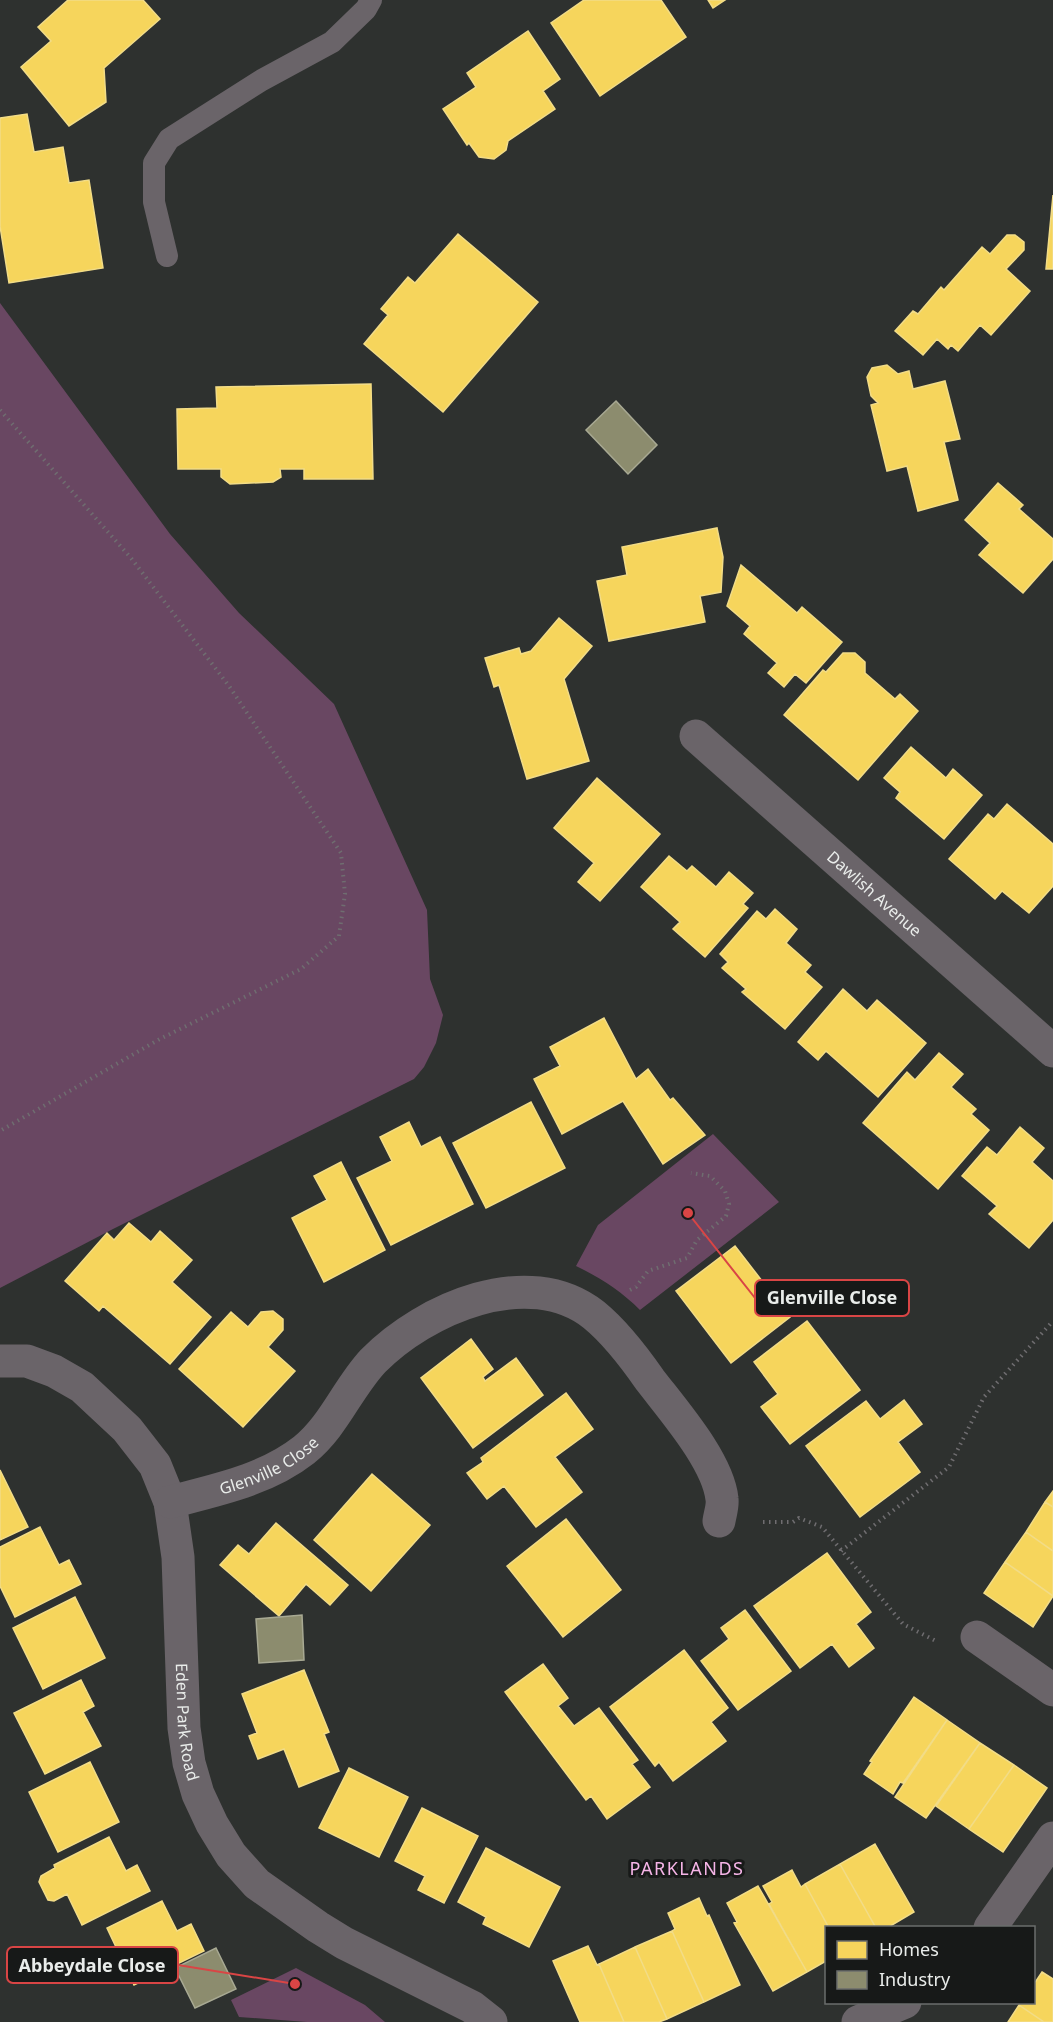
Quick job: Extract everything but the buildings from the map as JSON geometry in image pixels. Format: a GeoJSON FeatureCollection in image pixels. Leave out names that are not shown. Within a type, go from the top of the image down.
{"type":"FeatureCollection","features":[{"type":"Feature","properties":{"kind":"street","name":"Dawlish Avenue"},"geometry":{"type":"LineString","coordinates":[[696,736],[1053,1052]]}},
{"type":"Feature","properties":{"kind":"street","name":"Glenville Close"},"geometry":{"type":"LineString","coordinates":[[170,1502],[242,1482],[280,1467],[305,1449],[328,1426],[352,1388],[373,1362],[401,1336],[435,1316],[467,1300],[504,1294],[539,1292],[569,1302],[593,1314],[629,1351],[702,1450],[715,1473],[723,1500],[719,1521]]}},
{"type":"Feature","properties":{"kind":"street","name":"Eden Park Road"},"geometry":{"type":"LineString","coordinates":[[0,1361],[27,1361],[54,1371],[82,1387],[127,1430],[155,1465],[170,1502],[178,1557],[184,1728],[189,1763],[198,1794],[212,1824],[231,1855],[257,1884],[318,1927],[472,2007],[491,2022]]}},
{"type":"Feature","properties":{"kind":"street"},"geometry":{"type":"LineString","coordinates":[[977,1637],[1053,1690]]}},
{"type":"Feature","properties":{"kind":"street"},"geometry":{"type":"LineString","coordinates":[[991,1926],[1053,1838]]}},
{"type":"Feature","properties":{"kind":"street"},"geometry":{"type":"LineString","coordinates":[[858,2022],[900,2004]]}},
{"type":"Feature","properties":{"kind":"lane"},"geometry":{"type":"LineString","coordinates":[[167,256],[154,202],[154,163],[169,139],[262,80],[332,42],[366,9],[371,0]]}},
{"type":"Feature","properties":{"kind":"path"},"geometry":{"type":"LineString","coordinates":[[0,410],[131,558],[229,686],[341,853],[345,894],[339,936],[301,969],[160,1039],[0,1131]]}},
{"type":"Feature","properties":{"kind":"path"},"geometry":{"type":"LineString","coordinates":[[621,1285],[629,1291],[636,1287],[648,1271],[687,1258],[697,1240],[726,1216],[729,1204],[725,1191],[710,1176],[691,1173]]}},
{"type":"Feature","properties":{"kind":"path"},"geometry":{"type":"LineString","coordinates":[[841,1551],[949,1467],[984,1398],[1053,1321]]}},
{"type":"Feature","properties":{"kind":"path"},"geometry":{"type":"LineString","coordinates":[[719,1521],[793,1522],[799,1518],[822,1527],[903,1624],[949,1649],[977,1637]]}},
{"type":"Feature","properties":{"kind":"shaded area"},"geometry":{"type":"Polygon","coordinates":[[[0,303],[170,534],[239,613],[334,704],[427,910],[430,979],[443,1015],[436,1043],[424,1067],[414,1079],[0,1288],[0,303]]]}},
{"type":"Feature","properties":{"kind":"shaded area"},"geometry":{"type":"Polygon","coordinates":[[[713,1134],[779,1202],[640,1310],[610,1285],[576,1266],[598,1225],[713,1134]]]}},
{"type":"Feature","properties":{"kind":"shaded area"},"geometry":{"type":"Polygon","coordinates":[[[296,1968],[365,2005],[385,2022],[307,2022],[239,2017],[231,2000],[296,1968]]]}},
{"type":"Feature","properties":{"kind":"place","name":"Glenville Close"},"geometry":{"type":"Point","coordinates":[688,1213]}},
{"type":"Feature","properties":{"kind":"place","name":"Abbeydale Close"},"geometry":{"type":"Point","coordinates":[295,1984]}},
{"type":"Feature","properties":{"kind":"district","name":"PARKLANDS"},"geometry":{"type":"Point","coordinates":[687,1868]}}]}
